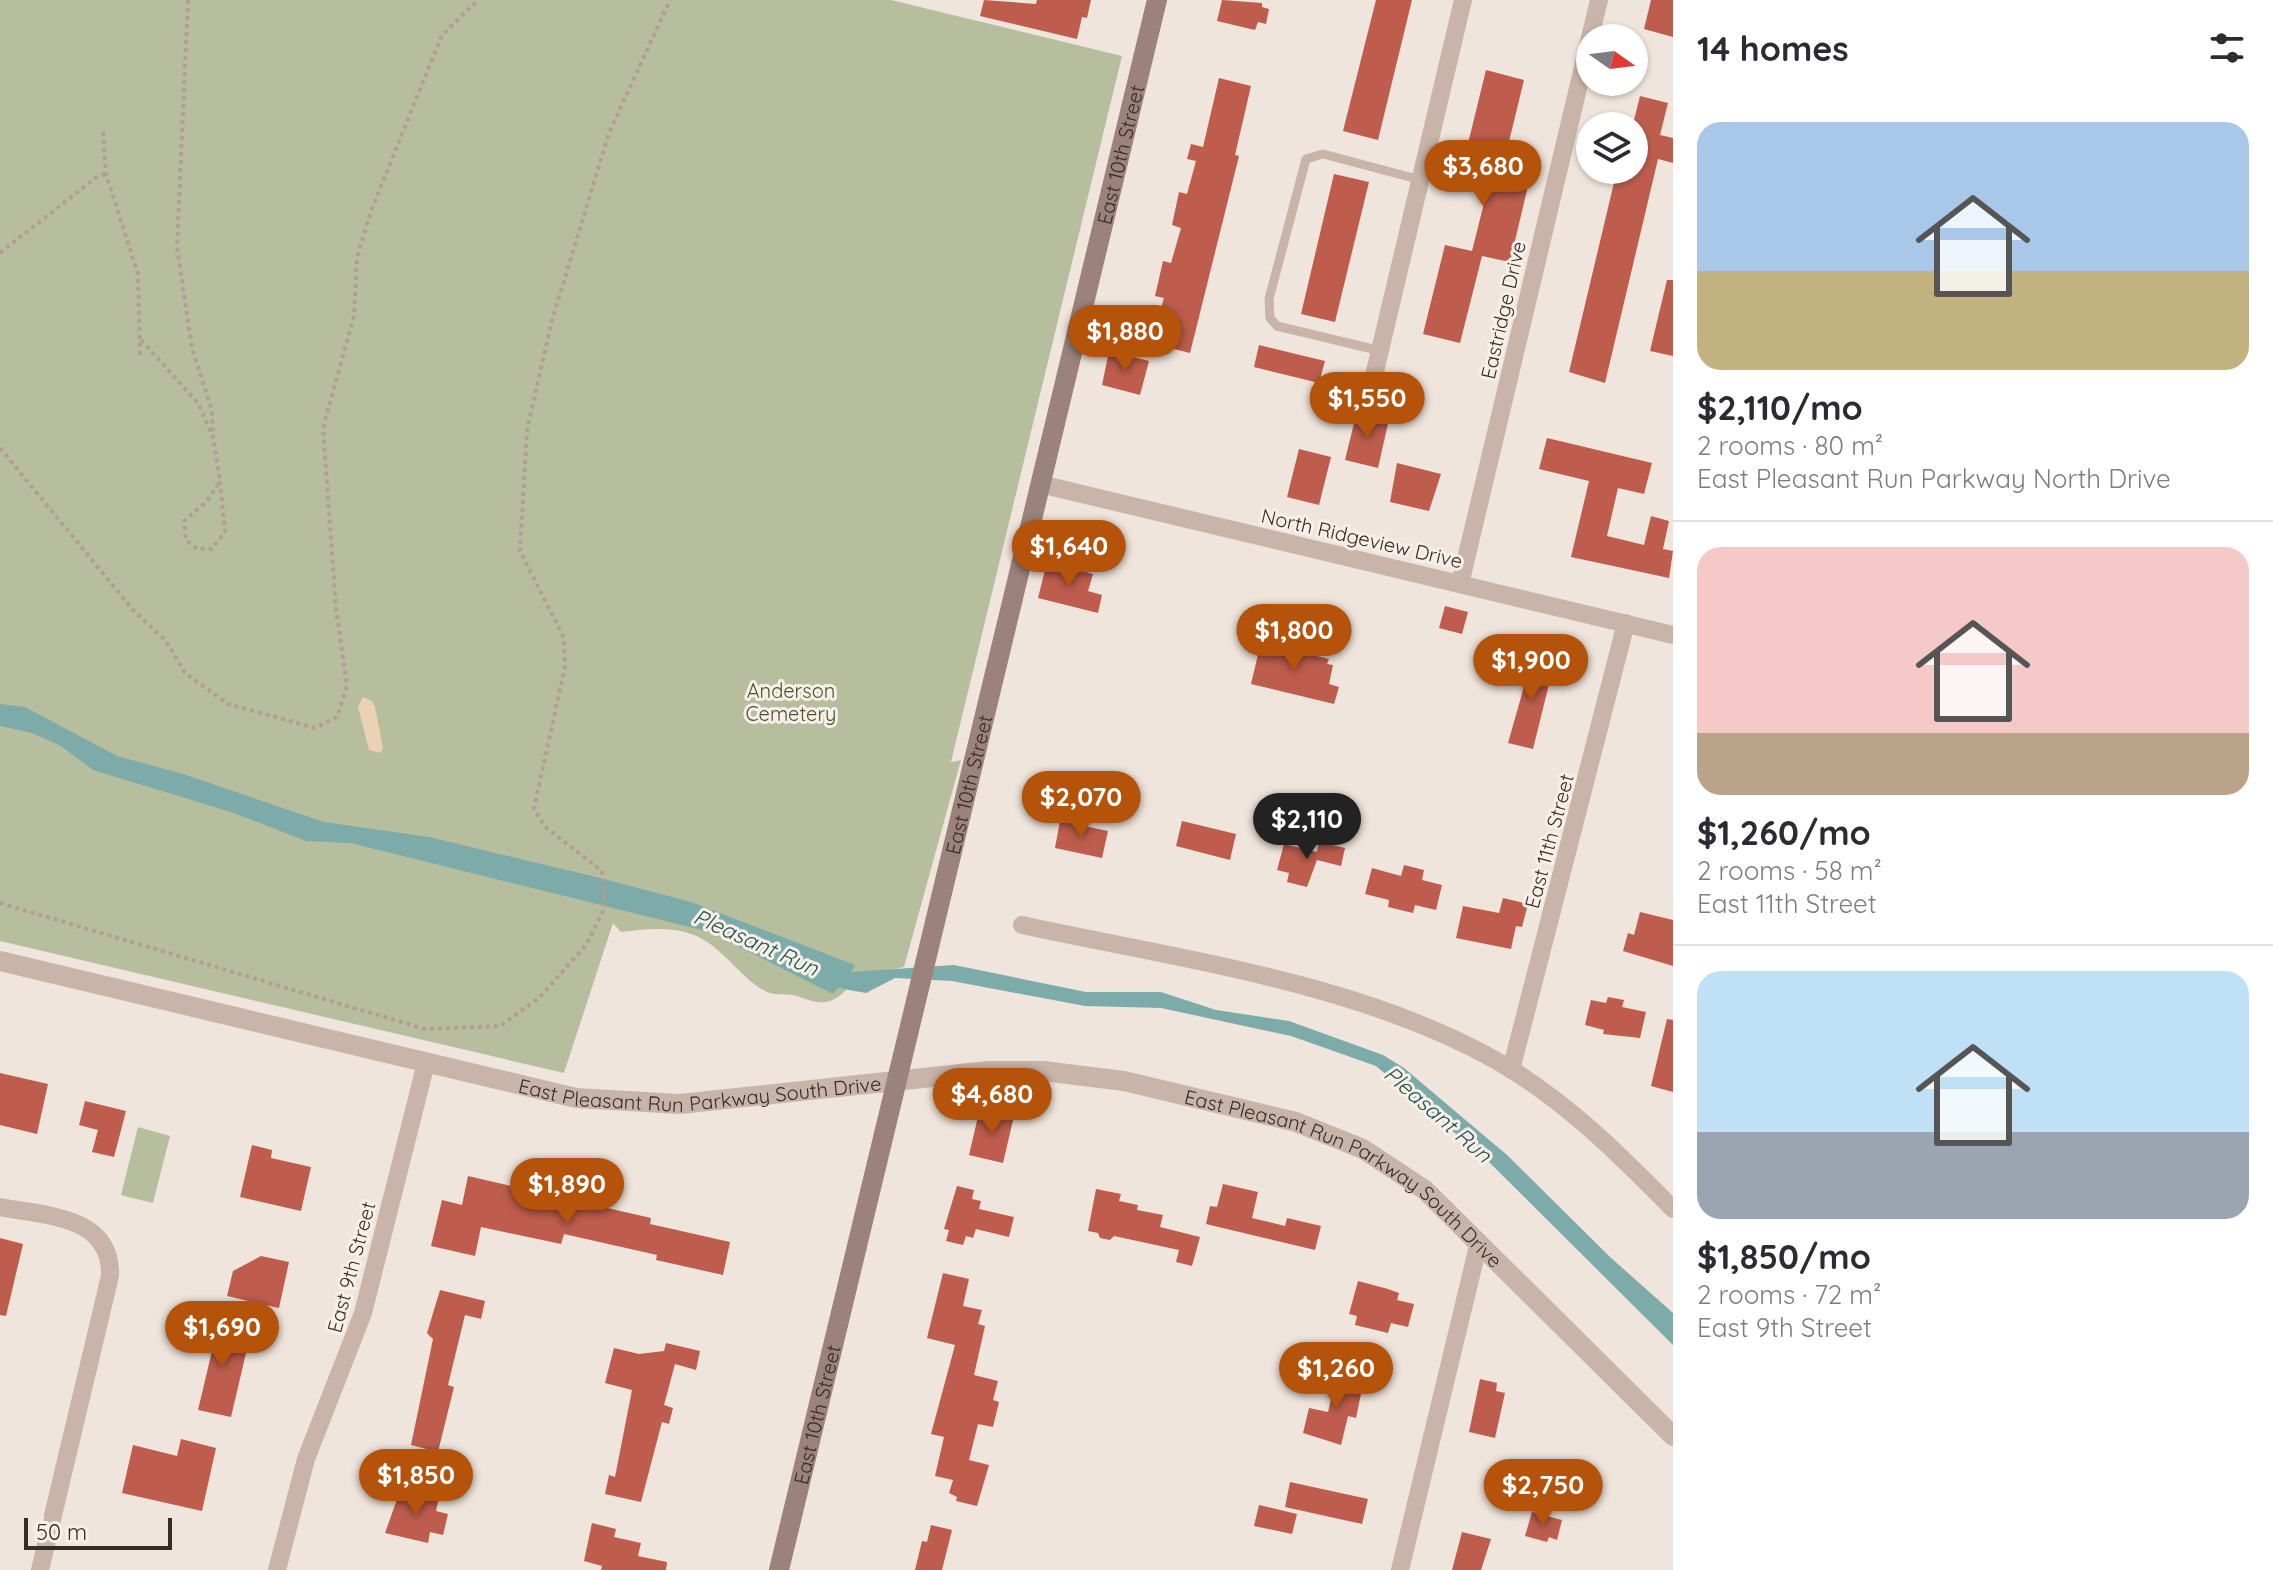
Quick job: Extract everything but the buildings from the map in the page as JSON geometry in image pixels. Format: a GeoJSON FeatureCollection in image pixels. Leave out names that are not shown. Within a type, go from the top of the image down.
{"type":"FeatureCollection","features":[{"type":"Feature","properties":{"kind":"main road","name":"East 10th Street"},"geometry":{"type":"LineString","coordinates":[[779,1570],[1157,0]]}},
{"type":"Feature","properties":{"kind":"street"},"geometry":{"type":"LineString","coordinates":[[1368,401],[1463,0]]}},
{"type":"Feature","properties":{"kind":"street","name":"Eastridge Drive"},"geometry":{"type":"LineString","coordinates":[[1460,584],[1599,0]]}},
{"type":"Feature","properties":{"kind":"street","name":"North Ridgeview Drive"},"geometry":{"type":"LineString","coordinates":[[1040,484],[1673,635]]}},
{"type":"Feature","properties":{"kind":"street","name":"East 11th Street"},"geometry":{"type":"LineString","coordinates":[[1511,1070],[1626,623]]}},
{"type":"Feature","properties":{"kind":"street"},"geometry":{"type":"LineString","coordinates":[[1022,925],[1349,1000],[1434,1032],[1511,1070],[1589,1129],[1673,1209]]}},
{"type":"Feature","properties":{"kind":"street","name":"East Pleasant Run Parkway South Drive"},"geometry":{"type":"LineString","coordinates":[[0,961],[566,1096],[641,1104],[680,1104],[988,1071],[1070,1073],[1124,1081],[1296,1122],[1347,1141],[1387,1163],[1425,1190],[1673,1436]]}},
{"type":"Feature","properties":{"kind":"street","name":"East 9th Street"},"geometry":{"type":"LineString","coordinates":[[277,1570],[306,1459],[363,1313],[426,1063]]}},
{"type":"Feature","properties":{"kind":"street"},"geometry":{"type":"LineString","coordinates":[[0,1207],[84,1225],[101,1239],[110,1260],[110,1276],[40,1570]]}},
{"type":"Feature","properties":{"kind":"street"},"geometry":{"type":"LineString","coordinates":[[1400,1570],[1479,1242]]}},
{"type":"Feature","properties":{"kind":"lane"},"geometry":{"type":"LineString","coordinates":[[1381,351],[1277,326],[1270,318],[1269,299],[1306,159],[1323,154],[1421,180]]}},
{"type":"Feature","properties":{"kind":"path"},"geometry":{"type":"LineString","coordinates":[[188,0],[177,247],[192,348],[212,411],[213,437],[220,481],[225,532],[212,549],[197,549],[186,540],[184,521],[207,501],[220,481]]}},
{"type":"Feature","properties":{"kind":"path"},"geometry":{"type":"LineString","coordinates":[[0,448],[133,610],[166,641],[185,673],[228,704],[315,728],[337,717],[347,686],[335,594],[323,428],[354,316],[357,257],[371,211],[442,35],[478,0]]}},
{"type":"Feature","properties":{"kind":"path"},"geometry":{"type":"LineString","coordinates":[[0,903],[425,1029],[500,1026],[539,998],[576,956],[605,907],[602,871],[544,826],[534,808],[565,667],[564,638],[520,551],[527,430],[552,320],[609,133],[670,0]]}},
{"type":"Feature","properties":{"kind":"path"},"geometry":{"type":"LineString","coordinates":[[103,132],[106,174],[138,274],[140,356]]}},
{"type":"Feature","properties":{"kind":"path"},"geometry":{"type":"LineString","coordinates":[[0,253],[42,224],[98,176],[106,174]]}},
{"type":"Feature","properties":{"kind":"path"},"geometry":{"type":"LineString","coordinates":[[140,339],[198,403],[213,437]]}},
{"type":"Feature","properties":{"kind":"green space","name":"Anderson Cemetery"},"geometry":{"type":"Polygon","coordinates":[[[0,0],[891,0],[1122,56],[951,762],[961,760],[904,967],[879,972],[844,972],[691,902],[624,888],[654,906],[833,987],[847,989],[835,999],[824,1002],[771,993],[757,986],[714,947],[694,935],[667,929],[621,932],[613,923],[564,1073],[0,941],[0,0]]]}},
{"type":"Feature","properties":{"kind":"green space"},"geometry":{"type":"Polygon","coordinates":[[[138,1127],[170,1136],[153,1203],[121,1195],[138,1127]]]}},
{"type":"Feature","properties":{"kind":"sand"},"geometry":{"type":"Polygon","coordinates":[[[363,697],[372,701],[375,707],[383,748],[380,753],[369,750],[358,707],[363,697]]]}},
{"type":"Feature","properties":{"kind":"water","name":"Pleasant Run"},"geometry":{"type":"Polygon","coordinates":[[[0,704],[25,707],[117,756],[183,774],[324,822],[429,837],[691,902],[855,965],[851,972],[954,965],[1086,992],[1161,992],[1216,1010],[1289,1021],[1383,1055],[1404,1068],[1507,1155],[1610,1257],[1673,1313],[1673,1345],[1488,1161],[1376,1066],[1291,1036],[1161,1008],[1085,1006],[952,981],[895,978],[866,993],[838,988],[833,994],[710,932],[350,843],[306,841],[234,813],[93,770],[61,746],[32,733],[0,726],[0,704]]]}}]}
